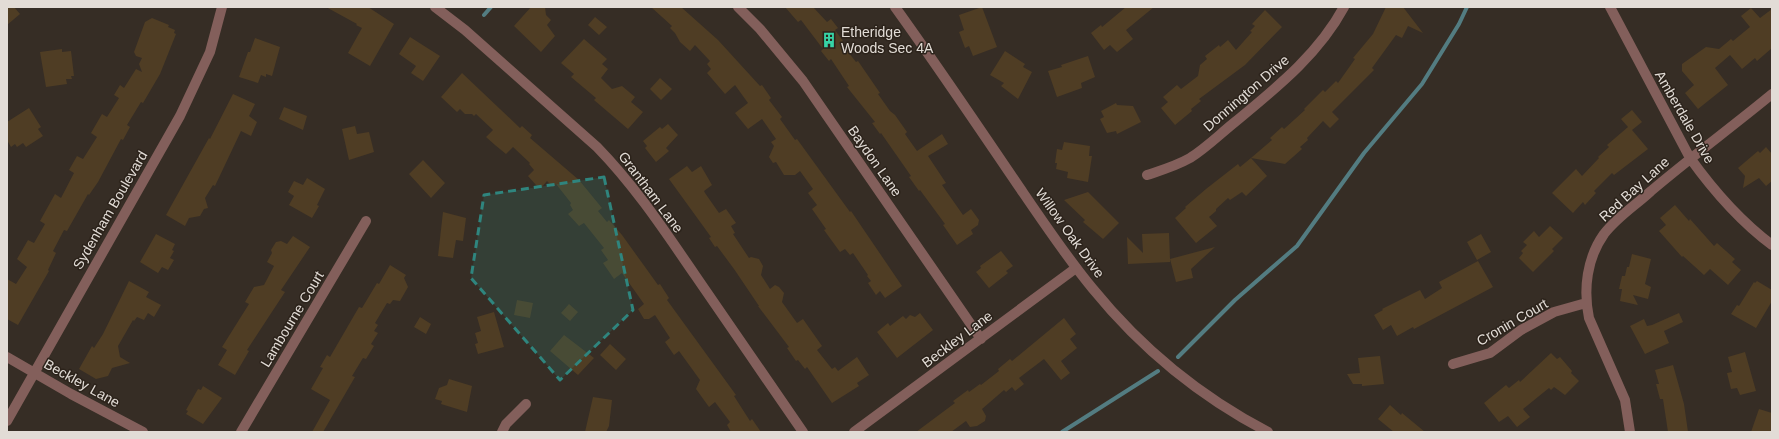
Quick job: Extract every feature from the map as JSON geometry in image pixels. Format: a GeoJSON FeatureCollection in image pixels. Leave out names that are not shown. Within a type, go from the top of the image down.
{"type":"FeatureCollection","features":[{"type":"Feature","properties":{"kind":"street","name":"Sydenham Boulevard"},"geometry":{"type":"LineString","coordinates":[[7,421],[180,116],[210,52],[222,7]]}},
{"type":"Feature","properties":{"kind":"street","name":"Grantham Lane"},"geometry":{"type":"LineString","coordinates":[[435,7],[471,35],[615,165],[659,224],[803,432]]}},
{"type":"Feature","properties":{"kind":"street","name":"Baydon Lane"},"geometry":{"type":"LineString","coordinates":[[738,7],[760,28],[803,81],[981,339]]}},
{"type":"Feature","properties":{"kind":"street","name":"Willow Oak Drive"},"geometry":{"type":"LineString","coordinates":[[895,7],[1076,268],[1094,291],[1157,355],[1223,407],[1268,432]]}},
{"type":"Feature","properties":{"kind":"street","name":"Donnington Drive"},"geometry":{"type":"LineString","coordinates":[[1147,175],[1170,168],[1196,154],[1279,86],[1320,44],[1344,7]]}},
{"type":"Feature","properties":{"kind":"street","name":"Amberdale Drive"},"geometry":{"type":"LineString","coordinates":[[1610,7],[1690,158],[1706,181],[1754,230],[1772,245]]}},
{"type":"Feature","properties":{"kind":"street","name":"Red Bay Lane"},"geometry":{"type":"LineString","coordinates":[[1630,432],[1625,400],[1589,318],[1586,303],[1586,286],[1592,257],[1604,234],[1619,217],[1690,158],[1772,94]]}},
{"type":"Feature","properties":{"kind":"street","name":"Lambourne Court"},"geometry":{"type":"LineString","coordinates":[[241,432],[366,221]]}},
{"type":"Feature","properties":{"kind":"street","name":"Beckley Lane"},"geometry":{"type":"LineString","coordinates":[[854,432],[1076,268]]}},
{"type":"Feature","properties":{"kind":"street","name":"Cronin Court"},"geometry":{"type":"LineString","coordinates":[[1453,364],[1490,353],[1521,330],[1554,312],[1586,303]]}},
{"type":"Feature","properties":{"kind":"street","name":"Beckley Lane"},"geometry":{"type":"LineString","coordinates":[[7,357],[143,432]]}},
{"type":"Feature","properties":{"kind":"street"},"geometry":{"type":"LineString","coordinates":[[502,432],[506,424],[526,404]]}},
{"type":"Feature","properties":{"kind":"highlighted area"},"geometry":{"type":"Polygon","coordinates":[[[604,177],[633,310],[560,380],[471,278],[484,195],[604,177]]]}},
{"type":"Feature","properties":{"kind":"building"},"geometry":{"type":"Polygon","coordinates":[[[7,7],[14,7],[20,14],[7,25],[7,7]]]}},
{"type":"Feature","properties":{"kind":"building"},"geometry":{"type":"Polygon","coordinates":[[[326,7],[368,7],[394,24],[370,66],[348,53],[362,28],[326,7]]]}},
{"type":"Feature","properties":{"kind":"building"},"geometry":{"type":"Polygon","coordinates":[[[531,7],[545,7],[546,15],[551,20],[547,25],[555,36],[541,52],[514,26],[531,7]]]}},
{"type":"Feature","properties":{"kind":"building"},"geometry":{"type":"Polygon","coordinates":[[[651,7],[681,7],[718,40],[760,86],[762,85],[771,98],[769,100],[782,117],[780,119],[795,140],[797,139],[850,212],[851,211],[902,286],[885,298],[880,291],[876,295],[868,283],[871,281],[867,276],[868,275],[853,253],[850,255],[845,249],[840,252],[824,230],[826,229],[812,209],[817,205],[808,193],[813,189],[800,171],[795,175],[784,175],[776,162],[773,163],[769,157],[774,146],[771,142],[776,139],[762,119],[748,129],[735,113],[748,103],[735,85],[725,94],[707,73],[711,69],[707,64],[710,61],[695,45],[690,51],[680,42],[670,28],[672,26],[651,7]]]}},
{"type":"Feature","properties":{"kind":"building"},"geometry":{"type":"Polygon","coordinates":[[[785,7],[813,7],[827,22],[831,19],[838,28],[835,30],[843,41],[841,43],[856,62],[858,61],[880,93],[878,94],[907,132],[905,134],[917,151],[942,134],[948,144],[928,156],[946,183],[942,185],[963,215],[971,209],[979,220],[978,225],[971,230],[973,234],[957,245],[943,225],[945,224],[920,190],[919,191],[909,177],[911,176],[881,133],[880,134],[872,123],[875,122],[847,87],[849,86],[831,59],[829,61],[821,51],[823,49],[801,20],[798,22],[785,7]]]}},
{"type":"Feature","properties":{"kind":"building"},"geometry":{"type":"Polygon","coordinates":[[[982,7],[997,47],[973,56],[969,46],[965,48],[959,32],[964,30],[959,15],[982,7]]]}},
{"type":"Feature","properties":{"kind":"building"},"geometry":{"type":"Polygon","coordinates":[[[1126,7],[1154,7],[1126,30],[1133,39],[1117,52],[1110,45],[1104,50],[1091,33],[1101,25],[1102,27],[1126,7]]]}},
{"type":"Feature","properties":{"kind":"building"},"geometry":{"type":"Polygon","coordinates":[[[1386,7],[1403,7],[1423,33],[1408,26],[1402,38],[1396,35],[1372,68],[1374,70],[1332,112],[1339,119],[1330,128],[1323,121],[1307,138],[1308,140],[1300,147],[1302,149],[1285,164],[1251,158],[1272,140],[1270,138],[1282,127],[1284,129],[1305,110],[1304,109],[1323,90],[1325,92],[1336,81],[1338,83],[1355,59],[1353,58],[1373,34],[1386,7]]]}},
{"type":"Feature","properties":{"kind":"building"},"geometry":{"type":"Polygon","coordinates":[[[1751,8],[1760,18],[1772,9],[1772,48],[1757,61],[1755,58],[1742,69],[1730,55],[1715,68],[1728,85],[1698,109],[1685,93],[1694,85],[1682,71],[1682,64],[1706,47],[1719,49],[1731,39],[1733,41],[1750,27],[1741,16],[1751,8]]]}},
{"type":"Feature","properties":{"kind":"building"},"geometry":{"type":"Polygon","coordinates":[[[1265,10],[1282,27],[1245,65],[1199,99],[1201,101],[1191,109],[1192,111],[1175,125],[1161,108],[1168,102],[1163,97],[1177,85],[1181,89],[1198,76],[1200,65],[1207,59],[1205,56],[1219,45],[1220,47],[1228,40],[1236,50],[1252,32],[1250,31],[1255,26],[1252,24],[1265,10]]]}},
{"type":"Feature","properties":{"kind":"building"},"geometry":{"type":"Polygon","coordinates":[[[595,17],[607,27],[599,35],[588,25],[595,17]]]}},
{"type":"Feature","properties":{"kind":"building"},"geometry":{"type":"Polygon","coordinates":[[[152,18],[169,25],[168,27],[175,30],[174,33],[176,34],[160,74],[143,103],[141,102],[127,125],[130,127],[123,140],[121,139],[98,182],[89,195],[88,194],[67,231],[64,230],[53,251],[56,253],[48,270],[49,271],[18,325],[7,319],[7,279],[16,284],[27,267],[17,259],[28,240],[34,243],[45,224],[40,221],[55,194],[61,198],[74,173],[69,170],[77,156],[83,159],[97,137],[91,133],[102,114],[107,117],[119,98],[114,95],[120,85],[124,88],[136,69],[142,72],[139,64],[142,58],[136,56],[134,52],[145,22],[152,18]]]}},
{"type":"Feature","properties":{"kind":"building"},"geometry":{"type":"Polygon","coordinates":[[[410,37],[440,56],[423,81],[411,73],[416,66],[399,54],[410,37]]]}},
{"type":"Feature","properties":{"kind":"building"},"geometry":{"type":"Polygon","coordinates":[[[255,38],[280,47],[272,76],[266,74],[266,77],[261,75],[258,83],[239,77],[255,38]]]}},
{"type":"Feature","properties":{"kind":"building"},"geometry":{"type":"Polygon","coordinates":[[[584,39],[607,59],[602,64],[608,69],[601,78],[612,89],[622,86],[635,97],[631,102],[643,112],[628,129],[594,100],[596,98],[571,77],[574,74],[561,63],[584,39]]]}},
{"type":"Feature","properties":{"kind":"building"},"geometry":{"type":"Polygon","coordinates":[[[62,49],[62,52],[71,51],[74,76],[71,76],[72,79],[66,79],[67,84],[46,87],[40,52],[62,49]]]}},
{"type":"Feature","properties":{"kind":"building"},"geometry":{"type":"Polygon","coordinates":[[[1005,51],[1025,64],[1023,67],[1032,72],[1018,99],[1001,86],[1004,83],[990,75],[1005,51]]]}},
{"type":"Feature","properties":{"kind":"building"},"geometry":{"type":"Polygon","coordinates":[[[1088,56],[1095,77],[1081,83],[1082,88],[1057,97],[1048,71],[1088,56]]]}},
{"type":"Feature","properties":{"kind":"building"},"geometry":{"type":"Polygon","coordinates":[[[462,73],[520,128],[522,126],[532,135],[530,138],[579,180],[602,208],[598,211],[607,222],[609,220],[622,235],[658,285],[660,284],[669,298],[667,300],[736,395],[734,396],[750,421],[752,419],[761,432],[731,432],[727,425],[730,422],[715,402],[709,407],[696,389],[700,380],[679,351],[674,355],[665,342],[670,338],[655,315],[649,319],[644,319],[638,309],[644,304],[622,273],[614,279],[603,263],[608,260],[601,250],[604,248],[584,223],[579,226],[568,214],[573,210],[570,205],[571,203],[556,184],[553,187],[547,181],[541,188],[536,185],[528,176],[534,170],[529,164],[530,163],[513,147],[506,154],[486,137],[493,130],[476,114],[474,116],[472,114],[465,114],[460,109],[457,112],[441,97],[462,73]]]}},
{"type":"Feature","properties":{"kind":"building"},"geometry":{"type":"Polygon","coordinates":[[[660,78],[672,89],[661,100],[650,89],[660,78]]]}},
{"type":"Feature","properties":{"kind":"building"},"geometry":{"type":"Polygon","coordinates":[[[233,94],[255,104],[249,116],[257,122],[251,136],[241,131],[215,186],[213,185],[205,198],[208,208],[204,209],[200,216],[189,218],[185,226],[166,215],[209,138],[210,139],[233,94]]]}},
{"type":"Feature","properties":{"kind":"building"},"geometry":{"type":"Polygon","coordinates":[[[1116,103],[1117,105],[1133,106],[1141,122],[1117,134],[1116,131],[1107,133],[1100,119],[1104,117],[1101,111],[1116,103]]]}},
{"type":"Feature","properties":{"kind":"building"},"geometry":{"type":"Polygon","coordinates":[[[284,107],[307,116],[303,130],[279,119],[284,107]]]}},
{"type":"Feature","properties":{"kind":"building"},"geometry":{"type":"Polygon","coordinates":[[[29,108],[41,127],[38,129],[43,136],[26,147],[23,143],[17,147],[15,144],[11,147],[7,140],[7,122],[29,108]]]}},
{"type":"Feature","properties":{"kind":"building"},"geometry":{"type":"Polygon","coordinates":[[[1632,110],[1642,122],[1632,130],[1648,149],[1614,175],[1612,173],[1594,191],[1596,193],[1585,205],[1583,202],[1573,213],[1552,193],[1576,169],[1582,176],[1599,158],[1598,157],[1609,147],[1607,145],[1628,127],[1621,119],[1632,110]]]}},
{"type":"Feature","properties":{"kind":"building"},"geometry":{"type":"Polygon","coordinates":[[[668,124],[678,135],[666,148],[669,151],[656,162],[645,148],[647,146],[643,141],[660,127],[662,129],[668,124]]]}},
{"type":"Feature","properties":{"kind":"building"},"geometry":{"type":"Polygon","coordinates":[[[355,126],[357,134],[369,132],[374,152],[349,160],[342,129],[355,126]]]}},
{"type":"Feature","properties":{"kind":"building"},"geometry":{"type":"Polygon","coordinates":[[[1064,142],[1090,146],[1089,156],[1092,156],[1088,182],[1067,178],[1068,172],[1056,169],[1057,163],[1055,163],[1057,149],[1062,150],[1064,142]]]}},
{"type":"Feature","properties":{"kind":"building"},"geometry":{"type":"Polygon","coordinates":[[[1766,147],[1772,154],[1772,181],[1766,186],[1759,178],[1743,188],[1745,176],[1738,168],[1758,151],[1760,153],[1766,147]]]}},
{"type":"Feature","properties":{"kind":"building"},"geometry":{"type":"Polygon","coordinates":[[[1251,158],[1267,176],[1246,196],[1242,192],[1230,200],[1228,198],[1216,209],[1216,211],[1209,217],[1217,226],[1196,243],[1175,218],[1186,208],[1185,207],[1206,189],[1238,164],[1240,167],[1251,158]]]}},
{"type":"Feature","properties":{"kind":"building"},"geometry":{"type":"Polygon","coordinates":[[[423,160],[445,183],[431,198],[409,174],[423,160]]]}},
{"type":"Feature","properties":{"kind":"building"},"geometry":{"type":"Polygon","coordinates":[[[687,166],[692,172],[701,166],[712,185],[704,191],[705,193],[719,213],[726,209],[736,223],[731,226],[735,233],[733,234],[749,258],[759,259],[763,266],[761,275],[770,289],[775,285],[784,293],[782,302],[797,323],[803,319],[822,346],[817,350],[832,369],[835,367],[838,371],[857,357],[869,375],[857,383],[859,386],[832,403],[807,367],[805,369],[798,360],[796,361],[787,348],[789,347],[758,306],[717,246],[715,247],[709,238],[711,237],[669,179],[687,166]]]}},
{"type":"Feature","properties":{"kind":"building"},"geometry":{"type":"Polygon","coordinates":[[[307,178],[325,189],[317,205],[319,206],[312,218],[289,205],[294,196],[288,192],[294,181],[303,185],[307,178]]]}},
{"type":"Feature","properties":{"kind":"building"},"geometry":{"type":"Polygon","coordinates":[[[1088,192],[1119,223],[1103,239],[1083,222],[1085,220],[1064,200],[1088,192]]]}},
{"type":"Feature","properties":{"kind":"building"},"geometry":{"type":"Polygon","coordinates":[[[1675,205],[1689,221],[1690,219],[1714,246],[1717,243],[1735,259],[1732,262],[1741,270],[1728,285],[1710,269],[1704,275],[1683,256],[1682,257],[1659,231],[1666,225],[1660,218],[1675,205]]]}},
{"type":"Feature","properties":{"kind":"building"},"geometry":{"type":"Polygon","coordinates":[[[443,212],[466,218],[463,241],[456,240],[453,258],[438,256],[443,212]]]}},
{"type":"Feature","properties":{"kind":"building"},"geometry":{"type":"Polygon","coordinates":[[[1550,226],[1563,238],[1552,249],[1554,251],[1533,272],[1519,258],[1523,253],[1521,251],[1527,245],[1523,242],[1534,231],[1539,237],[1550,226]]]}},
{"type":"Feature","properties":{"kind":"building"},"geometry":{"type":"Polygon","coordinates":[[[1169,233],[1170,262],[1128,264],[1127,237],[1143,253],[1142,234],[1169,233]]]}},
{"type":"Feature","properties":{"kind":"building"},"geometry":{"type":"Polygon","coordinates":[[[156,234],[175,244],[172,250],[174,251],[170,258],[174,260],[168,270],[162,267],[158,273],[140,262],[156,234]]]}},
{"type":"Feature","properties":{"kind":"building"},"geometry":{"type":"Polygon","coordinates":[[[1481,234],[1491,252],[1477,260],[1467,242],[1481,234]]]}},
{"type":"Feature","properties":{"kind":"building"},"geometry":{"type":"Polygon","coordinates":[[[293,236],[310,247],[281,290],[285,292],[247,350],[249,351],[235,375],[218,365],[227,350],[222,347],[249,304],[245,302],[254,287],[264,285],[274,266],[267,262],[272,253],[271,250],[276,242],[281,241],[287,244],[293,236]]]}},
{"type":"Feature","properties":{"kind":"building"},"geometry":{"type":"Polygon","coordinates":[[[1215,247],[1191,269],[1193,278],[1176,282],[1170,259],[1215,247]]]}},
{"type":"Feature","properties":{"kind":"building"},"geometry":{"type":"Polygon","coordinates":[[[1001,251],[1013,266],[1006,271],[1008,273],[989,288],[976,272],[981,268],[980,266],[1001,251]]]}},
{"type":"Feature","properties":{"kind":"building"},"geometry":{"type":"Polygon","coordinates":[[[1632,254],[1651,259],[1645,284],[1651,287],[1648,299],[1633,295],[1638,305],[1620,301],[1622,289],[1619,289],[1622,276],[1625,276],[1632,254]]]}},
{"type":"Feature","properties":{"kind":"building"},"geometry":{"type":"Polygon","coordinates":[[[1478,261],[1493,287],[1414,329],[1413,327],[1397,336],[1391,325],[1383,330],[1374,315],[1383,310],[1382,309],[1420,290],[1425,299],[1442,288],[1439,282],[1478,261]]]}},
{"type":"Feature","properties":{"kind":"building"},"geometry":{"type":"Polygon","coordinates":[[[390,265],[406,275],[404,278],[408,287],[400,301],[393,300],[390,304],[387,303],[375,323],[378,325],[374,331],[378,333],[371,344],[374,346],[366,359],[363,358],[352,376],[355,377],[323,432],[312,432],[330,400],[311,389],[323,368],[320,367],[327,355],[330,357],[359,307],[362,308],[390,265]]]}},
{"type":"Feature","properties":{"kind":"building"},"geometry":{"type":"Polygon","coordinates":[[[129,281],[149,292],[146,297],[161,305],[154,317],[148,313],[144,320],[137,317],[134,321],[133,320],[118,346],[120,357],[130,363],[112,368],[108,376],[96,379],[79,369],[92,346],[94,348],[103,334],[129,281]]]}},
{"type":"Feature","properties":{"kind":"building"},"geometry":{"type":"Polygon","coordinates":[[[1757,281],[1772,290],[1772,301],[1756,328],[1731,314],[1737,305],[1739,306],[1754,282],[1755,283],[1757,281]]]}},
{"type":"Feature","properties":{"kind":"building"},"geometry":{"type":"Polygon","coordinates":[[[517,300],[533,303],[530,318],[514,315],[517,300]]]}},
{"type":"Feature","properties":{"kind":"building"},"geometry":{"type":"Polygon","coordinates":[[[569,304],[578,312],[570,321],[561,313],[569,304]]]}},
{"type":"Feature","properties":{"kind":"building"},"geometry":{"type":"Polygon","coordinates":[[[494,312],[504,347],[478,354],[475,344],[478,343],[475,333],[481,331],[477,317],[494,312]]]}},
{"type":"Feature","properties":{"kind":"building"},"geometry":{"type":"Polygon","coordinates":[[[920,313],[933,330],[897,358],[877,332],[888,323],[890,326],[903,316],[906,319],[910,315],[915,317],[920,313]]]}},
{"type":"Feature","properties":{"kind":"building"},"geometry":{"type":"Polygon","coordinates":[[[1679,313],[1683,322],[1664,331],[1669,343],[1645,354],[1630,326],[1644,319],[1647,326],[1652,325],[1679,313]]]}},
{"type":"Feature","properties":{"kind":"building"},"geometry":{"type":"Polygon","coordinates":[[[420,317],[431,324],[426,334],[414,327],[420,317]]]}},
{"type":"Feature","properties":{"kind":"building"},"geometry":{"type":"Polygon","coordinates":[[[1064,318],[1076,334],[1070,339],[1077,348],[1061,361],[1070,373],[1061,380],[1044,359],[1019,378],[1024,384],[1015,391],[1012,387],[1006,392],[1004,390],[982,409],[986,416],[985,421],[977,426],[970,427],[966,421],[951,432],[916,432],[955,403],[953,401],[968,390],[969,392],[980,384],[981,385],[999,371],[998,369],[1010,359],[1012,361],[1064,318]]]}},
{"type":"Feature","properties":{"kind":"building"},"geometry":{"type":"Polygon","coordinates":[[[564,335],[594,358],[578,375],[550,351],[564,335]]]}},
{"type":"Feature","properties":{"kind":"building"},"geometry":{"type":"Polygon","coordinates":[[[610,344],[626,359],[616,370],[600,355],[610,344]]]}},
{"type":"Feature","properties":{"kind":"building"},"geometry":{"type":"Polygon","coordinates":[[[1745,352],[1756,391],[1740,395],[1737,388],[1731,389],[1727,373],[1732,372],[1728,357],[1745,352]]]}},
{"type":"Feature","properties":{"kind":"building"},"geometry":{"type":"Polygon","coordinates":[[[1551,353],[1557,359],[1560,357],[1572,371],[1571,373],[1579,381],[1565,395],[1554,387],[1551,390],[1549,388],[1523,409],[1530,417],[1517,427],[1508,416],[1499,422],[1484,403],[1506,385],[1509,388],[1519,380],[1520,382],[1551,353]]]}},
{"type":"Feature","properties":{"kind":"building"},"geometry":{"type":"Polygon","coordinates":[[[1380,356],[1384,384],[1362,386],[1362,384],[1353,384],[1347,374],[1360,373],[1358,358],[1380,356]]]}},
{"type":"Feature","properties":{"kind":"building"},"geometry":{"type":"Polygon","coordinates":[[[1673,365],[1684,404],[1688,432],[1668,432],[1663,399],[1660,399],[1656,384],[1659,384],[1655,370],[1673,365]]]}},
{"type":"Feature","properties":{"kind":"building"},"geometry":{"type":"Polygon","coordinates":[[[449,379],[472,386],[467,412],[441,404],[442,401],[435,399],[439,388],[447,385],[449,379]]]}},
{"type":"Feature","properties":{"kind":"building"},"geometry":{"type":"Polygon","coordinates":[[[203,386],[222,398],[203,424],[186,414],[188,411],[186,410],[198,389],[201,390],[203,386]]]}},
{"type":"Feature","properties":{"kind":"building"},"geometry":{"type":"Polygon","coordinates":[[[593,397],[612,400],[609,426],[606,432],[585,432],[593,397]]]}},
{"type":"Feature","properties":{"kind":"building"},"geometry":{"type":"Polygon","coordinates":[[[1390,405],[1425,432],[1394,432],[1378,419],[1390,405]]]}},
{"type":"Feature","properties":{"kind":"building"},"geometry":{"type":"Polygon","coordinates":[[[1759,409],[1772,413],[1772,432],[1751,432],[1759,409]]]}},
{"type":"Feature","properties":{"kind":"waterway"},"geometry":{"type":"LineString","coordinates":[[484,15],[491,7]]}},
{"type":"Feature","properties":{"kind":"waterway"},"geometry":{"type":"LineString","coordinates":[[1178,357],[1235,300],[1297,246],[1364,153],[1422,84],[1459,24],[1467,7]]}},
{"type":"Feature","properties":{"kind":"waterway"},"geometry":{"type":"LineString","coordinates":[[1062,432],[1158,371]]}},
{"type":"Feature","properties":{"kind":"place","name":"Etheridge Woods Sec 4A"},"geometry":{"type":"Point","coordinates":[829,40]}}]}
